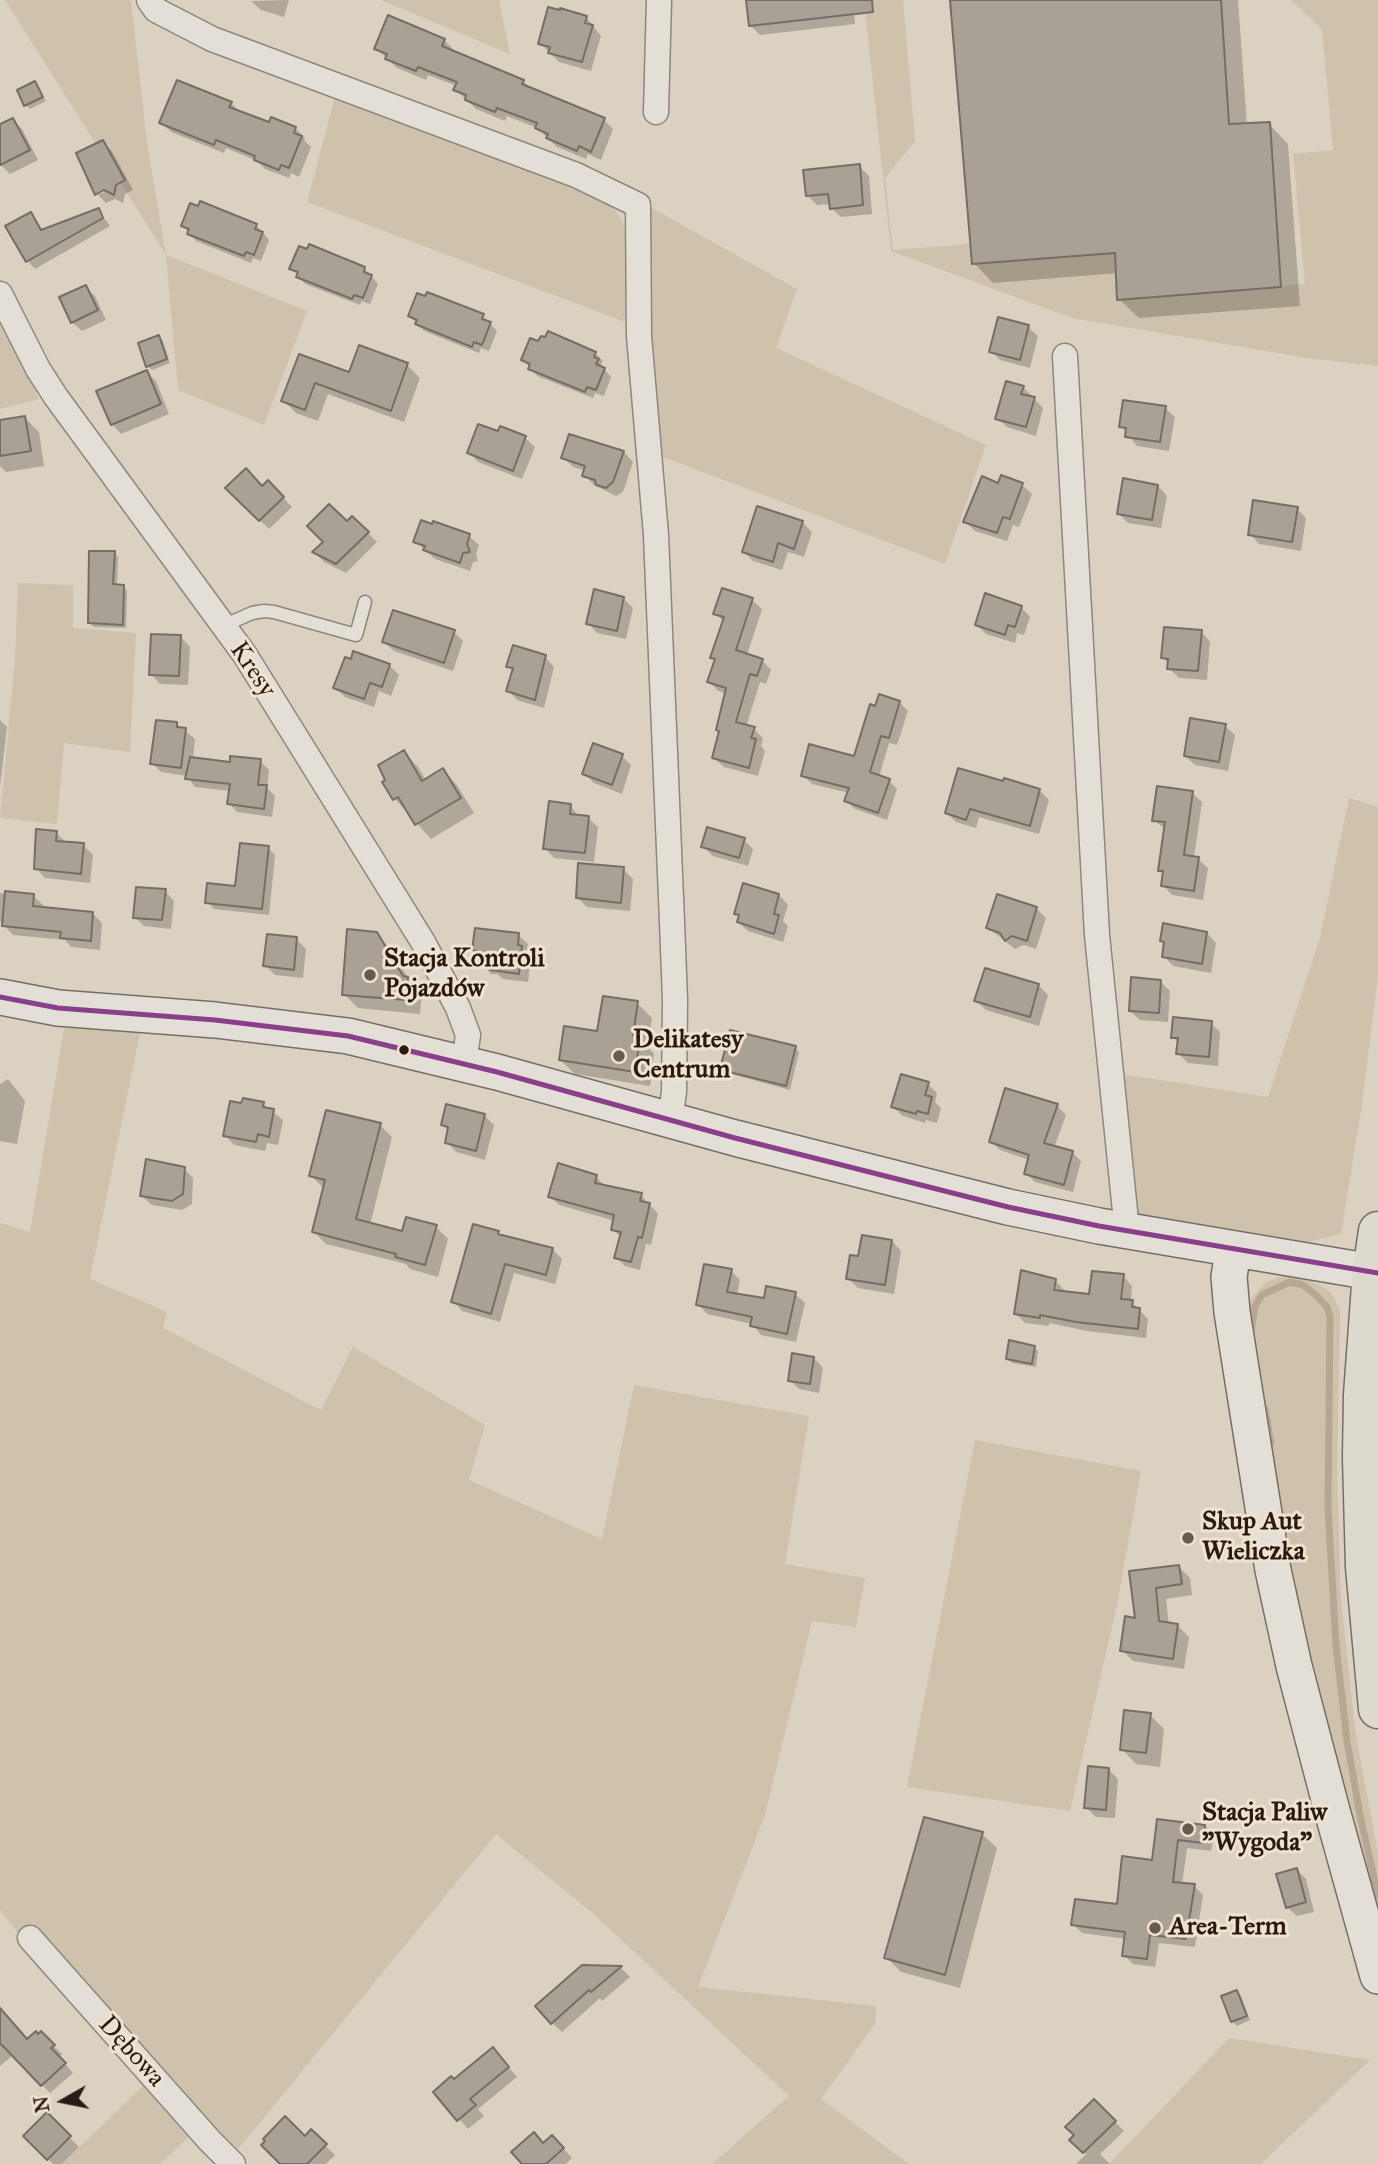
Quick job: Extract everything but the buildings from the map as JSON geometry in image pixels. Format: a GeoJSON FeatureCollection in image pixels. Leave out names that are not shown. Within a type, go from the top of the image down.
{"type":"FeatureCollection","features":[{"type":"Feature","properties":{"kind":"main road"},"geometry":{"type":"LineString","coordinates":[[1378,1231],[1363,1395],[1362,1458],[1365,1567],[1378,1709]]}},
{"type":"Feature","properties":{"kind":"street"},"geometry":{"type":"LineString","coordinates":[[149,0],[156,10],[212,38],[576,175],[638,205],[639,336],[656,535],[672,922],[674,1092],[670,1121]]}},
{"type":"Feature","properties":{"kind":"street"},"geometry":{"type":"LineString","coordinates":[[656,112],[659,0]]}},
{"type":"Feature","properties":{"kind":"street","name":"Kresy"},"geometry":{"type":"LineString","coordinates":[[0,294],[38,369],[56,397],[245,656],[436,965],[458,1008],[468,1035],[464,1063]]}},
{"type":"Feature","properties":{"kind":"street"},"geometry":{"type":"LineString","coordinates":[[1065,356],[1097,935],[1127,1231]]}},
{"type":"Feature","properties":{"kind":"street"},"geometry":{"type":"LineString","coordinates":[[0,997],[58,1009],[215,1020],[348,1036],[464,1063],[670,1121],[906,1182],[1127,1231],[1375,1273]]}},
{"type":"Feature","properties":{"kind":"street"},"geometry":{"type":"LineString","coordinates":[[1233,1250],[1229,1277],[1232,1312],[1273,1570],[1324,1781],[1378,1976]]}},
{"type":"Feature","properties":{"kind":"street","name":"Dębowa"},"geometry":{"type":"LineString","coordinates":[[30,1938],[209,2141],[233,2164]]}},
{"type":"Feature","properties":{"kind":"lane"},"geometry":{"type":"LineString","coordinates":[[223,626],[252,612],[264,611],[356,635],[365,602]]}},
{"type":"Feature","properties":{"kind":"shaded area"},"geometry":{"type":"Polygon","coordinates":[[[5,0],[131,0],[147,143],[166,255],[5,0]]]}},
{"type":"Feature","properties":{"kind":"shaded area"},"geometry":{"type":"Polygon","coordinates":[[[381,0],[499,0],[510,54],[381,0]]]}},
{"type":"Feature","properties":{"kind":"shaded area"},"geometry":{"type":"Polygon","coordinates":[[[864,0],[903,0],[915,141],[885,178],[893,250],[970,244],[972,264],[1115,253],[1118,300],[1305,284],[1293,154],[1333,150],[1322,29],[1291,0],[1378,0],[1378,366],[1307,358],[1072,318],[891,251],[864,0]]]}},
{"type":"Feature","properties":{"kind":"shaded area"},"geometry":{"type":"Polygon","coordinates":[[[336,93],[587,189],[613,205],[628,233],[628,323],[307,202],[336,93]]]}},
{"type":"Feature","properties":{"kind":"shaded area"},"geometry":{"type":"Polygon","coordinates":[[[648,206],[797,289],[776,348],[986,445],[945,564],[658,455],[649,285],[648,206]]]}},
{"type":"Feature","properties":{"kind":"shaded area"},"geometry":{"type":"Polygon","coordinates":[[[166,255],[307,311],[264,425],[178,390],[166,255]]]}},
{"type":"Feature","properties":{"kind":"shaded area"},"geometry":{"type":"Polygon","coordinates":[[[0,318],[39,399],[0,409],[0,318]]]}},
{"type":"Feature","properties":{"kind":"shaded area"},"geometry":{"type":"Polygon","coordinates":[[[18,583],[73,585],[73,628],[136,633],[130,752],[64,743],[57,824],[0,818],[15,659],[18,583]]]}},
{"type":"Feature","properties":{"kind":"shaded area"},"geometry":{"type":"Polygon","coordinates":[[[1349,798],[1378,807],[1378,975],[1361,1111],[1341,1234],[1296,1245],[1133,1219],[1116,1073],[1268,1097],[1320,938],[1349,798]]]}},
{"type":"Feature","properties":{"kind":"shaded area"},"geometry":{"type":"Polygon","coordinates":[[[65,1023],[140,1032],[90,1279],[167,1312],[163,1328],[321,1410],[353,1347],[485,1425],[469,1480],[602,1539],[634,1385],[809,1416],[785,1564],[865,1578],[856,1627],[812,1621],[765,1815],[698,1987],[876,2006],[875,2024],[821,2099],[909,2164],[712,2164],[789,2096],[597,1917],[496,1834],[235,2153],[21,1937],[0,1910],[0,1223],[30,1232],[65,1023]]]}},
{"type":"Feature","properties":{"kind":"shaded area"},"geometry":{"type":"Polygon","coordinates":[[[1283,1276],[1296,1276],[1322,1286],[1332,1294],[1340,1311],[1337,1477],[1341,1601],[1356,1736],[1378,1854],[1378,1930],[1291,1602],[1248,1302],[1266,1282],[1283,1276]]]}},
{"type":"Feature","properties":{"kind":"shaded area"},"geometry":{"type":"Polygon","coordinates":[[[975,1440],[1141,1471],[1117,1605],[1070,1811],[907,1787],[975,1440]]]}},
{"type":"Feature","properties":{"kind":"shaded area"},"geometry":{"type":"Polygon","coordinates":[[[1229,2038],[1370,2060],[1261,2164],[1109,2164],[1229,2038]]]}},
{"type":"Feature","properties":{"kind":"shaded area"},"geometry":{"type":"Polygon","coordinates":[[[148,2081],[192,2134],[160,2164],[62,2164],[148,2081]]]}},
{"type":"Feature","properties":{"kind":"waterway"},"geometry":{"type":"LineString","coordinates":[[1251,1332],[1255,1306],[1262,1295],[1290,1282],[1303,1285],[1316,1295],[1327,1307],[1330,1317],[1328,1508],[1336,1645],[1347,1741],[1378,1896]]}},
{"type":"Feature","properties":{"kind":"waterway"},"geometry":{"type":"LineString","coordinates":[[1265,1409],[1271,1443]]}},
{"type":"Feature","properties":{"kind":"transit line"},"geometry":{"type":"LineString","coordinates":[[0,997],[58,1008],[215,1020],[348,1036],[497,1072],[735,1138],[1008,1207],[1099,1226],[1378,1273]]}},
{"type":"Feature","properties":{"kind":"place","name":"Stacja Kontroli Pojazdów"},"geometry":{"type":"Point","coordinates":[370,975]}},
{"type":"Feature","properties":{"kind":"place","name":"Delikatesy Centrum"},"geometry":{"type":"Point","coordinates":[619,1056]}},
{"type":"Feature","properties":{"kind":"place","name":"Skup Aut Wieliczka"},"geometry":{"type":"Point","coordinates":[1188,1538]}},
{"type":"Feature","properties":{"kind":"place","name":"Stacja Paliw \"Wygoda\""},"geometry":{"type":"Point","coordinates":[1188,1829]}},
{"type":"Feature","properties":{"kind":"place","name":"Area-Term"},"geometry":{"type":"Point","coordinates":[1155,1928]}}]}
